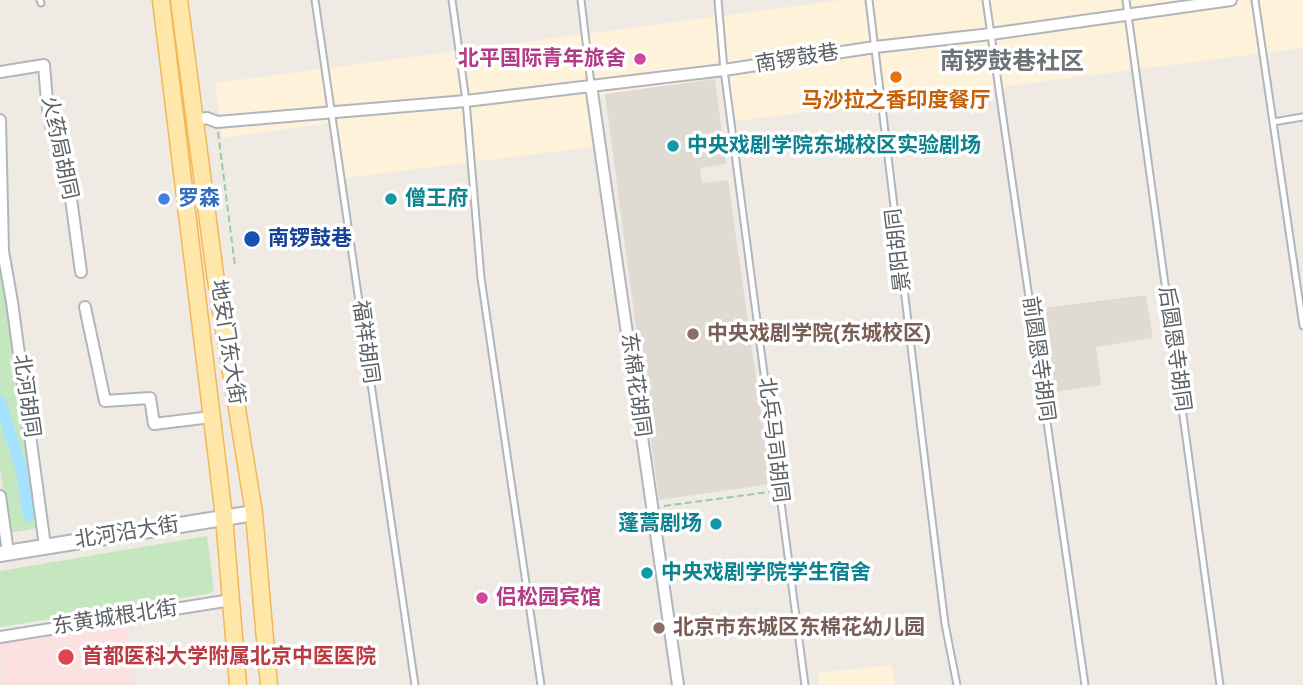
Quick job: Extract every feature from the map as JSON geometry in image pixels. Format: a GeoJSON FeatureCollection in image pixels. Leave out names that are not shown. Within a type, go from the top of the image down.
{"type":"FeatureCollection","features":[{"type":"Feature","properties":{"kind":"main road","name":"地安门东大街"},"geometry":{"type":"LineString","coordinates":[[161,0],[225,517],[238,685]]}},
{"type":"Feature","properties":{"kind":"main road","name":"地安门东大街"},"geometry":{"type":"LineString","coordinates":[[179,0],[215,274],[254,513],[269,685]]}},
{"type":"Feature","properties":{"kind":"main road","name":"北河沿大街"},"geometry":{"type":"LineString","coordinates":[[4,553],[254,513]]}},
{"type":"Feature","properties":{"kind":"street","name":"南锣鼓巷"},"geometry":{"type":"LineString","coordinates":[[196,120],[207,118],[217,122],[331,110],[466,101],[724,70],[875,47],[990,34],[1231,0]]}},
{"type":"Feature","properties":{"kind":"street","name":"火药局胡同"},"geometry":{"type":"LineString","coordinates":[[0,72],[44,65],[50,120],[58,149],[66,162],[80,272]]}},
{"type":"Feature","properties":{"kind":"street","name":"东棉花胡同"},"geometry":{"type":"LineString","coordinates":[[591,85],[678,685]]}},
{"type":"Feature","properties":{"kind":"street","name":"北河胡同"},"geometry":{"type":"LineString","coordinates":[[0,120],[1,251],[12,302],[46,546]]}},
{"type":"Feature","properties":{"kind":"street"},"geometry":{"type":"LineString","coordinates":[[85,307],[105,401],[150,398],[154,424],[211,416]]}},
{"type":"Feature","properties":{"kind":"street"},"geometry":{"type":"LineString","coordinates":[[0,496],[4,553]]}},
{"type":"Feature","properties":{"kind":"street","name":"东黄城根北街"},"geometry":{"type":"LineString","coordinates":[[0,637],[231,600]]}},
{"type":"Feature","properties":{"kind":"lane","name":"福祥胡同"},"geometry":{"type":"LineString","coordinates":[[315,0],[415,685]]}},
{"type":"Feature","properties":{"kind":"lane"},"geometry":{"type":"LineString","coordinates":[[452,0],[466,101],[481,278],[541,685]]}},
{"type":"Feature","properties":{"kind":"lane"},"geometry":{"type":"LineString","coordinates":[[581,0],[591,85]]}},
{"type":"Feature","properties":{"kind":"lane","name":"北兵马司胡同"},"geometry":{"type":"LineString","coordinates":[[718,0],[724,70],[805,685]]}},
{"type":"Feature","properties":{"kind":"lane","name":"景阳胡同"},"geometry":{"type":"LineString","coordinates":[[869,0],[945,624],[957,685]]}},
{"type":"Feature","properties":{"kind":"lane","name":"前圆恩寺胡同"},"geometry":{"type":"LineString","coordinates":[[986,0],[1085,685]]}},
{"type":"Feature","properties":{"kind":"lane","name":"后圆恩寺胡同"},"geometry":{"type":"LineString","coordinates":[[1126,0],[1220,685]]}},
{"type":"Feature","properties":{"kind":"lane"},"geometry":{"type":"LineString","coordinates":[[1255,0],[1303,326]]}},
{"type":"Feature","properties":{"kind":"lane"},"geometry":{"type":"LineString","coordinates":[[1273,122],[1303,117]]}},
{"type":"Feature","properties":{"kind":"path"},"geometry":{"type":"LineString","coordinates":[[217,122],[234,266]]}},
{"type":"Feature","properties":{"kind":"path"},"geometry":{"type":"LineString","coordinates":[[652,507],[780,491]]}},
{"type":"Feature","properties":{"kind":"shaded area","name":"南锣鼓巷"},"geometry":{"type":"Polygon","coordinates":[[[842,0],[1303,0],[1303,48],[736,121],[729,76],[587,97],[593,147],[337,179],[329,123],[222,138],[215,83],[842,0]]]}},
{"type":"Feature","properties":{"kind":"shaded area","name":"中央戏剧学院(东城校区)"},"geometry":{"type":"Polygon","coordinates":[[[715,79],[726,164],[700,168],[702,183],[728,180],[771,484],[659,500],[605,94],[715,79]]]}},
{"type":"Feature","properties":{"kind":"shaded area"},"geometry":{"type":"Polygon","coordinates":[[[1146,295],[1153,338],[1096,347],[1101,385],[1048,393],[1035,309],[1146,295]]]}},
{"type":"Feature","properties":{"kind":"shaded area","name":"首都医科大学附属北京中医医院"},"geometry":{"type":"Polygon","coordinates":[[[127,625],[135,685],[2,685],[0,644],[127,625]]]}},
{"type":"Feature","properties":{"kind":"shaded area"},"geometry":{"type":"Polygon","coordinates":[[[892,665],[895,685],[819,685],[818,673],[892,665]]]}},
{"type":"Feature","properties":{"kind":"green space"},"geometry":{"type":"Polygon","coordinates":[[[0,261],[38,528],[9,533],[0,467],[0,261]]]}},
{"type":"Feature","properties":{"kind":"green space"},"geometry":{"type":"Polygon","coordinates":[[[207,536],[214,591],[0,627],[0,571],[207,536]]]}},
{"type":"Feature","properties":{"kind":"waterway"},"geometry":{"type":"LineString","coordinates":[[0,402],[22,471],[29,516]]}},
{"type":"Feature","properties":{"kind":"place","name":"北平国际青年旅舍"},"geometry":{"type":"Point","coordinates":[640,59]}},
{"type":"Feature","properties":{"kind":"place","name":"马沙拉之香印度餐厅"},"geometry":{"type":"Point","coordinates":[896,77]}},
{"type":"Feature","properties":{"kind":"place","name":"中央戏剧学院东城校区实验剧场"},"geometry":{"type":"Point","coordinates":[673,146]}},
{"type":"Feature","properties":{"kind":"place","name":"罗森"},"geometry":{"type":"Point","coordinates":[164,199]}},
{"type":"Feature","properties":{"kind":"place","name":"僧王府"},"geometry":{"type":"Point","coordinates":[391,199]}},
{"type":"Feature","properties":{"kind":"place","name":"南锣鼓巷"},"geometry":{"type":"Point","coordinates":[252,239]}},
{"type":"Feature","properties":{"kind":"place","name":"中央戏剧学院(东城校区)"},"geometry":{"type":"Point","coordinates":[693,334]}},
{"type":"Feature","properties":{"kind":"place","name":"蓬蒿剧场"},"geometry":{"type":"Point","coordinates":[716,524]}},
{"type":"Feature","properties":{"kind":"place","name":"中央戏剧学院学生宿舍"},"geometry":{"type":"Point","coordinates":[647,573]}},
{"type":"Feature","properties":{"kind":"place","name":"侣松园宾馆"},"geometry":{"type":"Point","coordinates":[482,598]}},
{"type":"Feature","properties":{"kind":"place","name":"北京市东城区东棉花幼儿园"},"geometry":{"type":"Point","coordinates":[659,628]}},
{"type":"Feature","properties":{"kind":"place","name":"首都医科大学附属北京中医医院"},"geometry":{"type":"Point","coordinates":[66,657]}},
{"type":"Feature","properties":{"kind":"district","name":"南锣鼓巷社区"},"geometry":{"type":"Point","coordinates":[1012,62]}}]}
